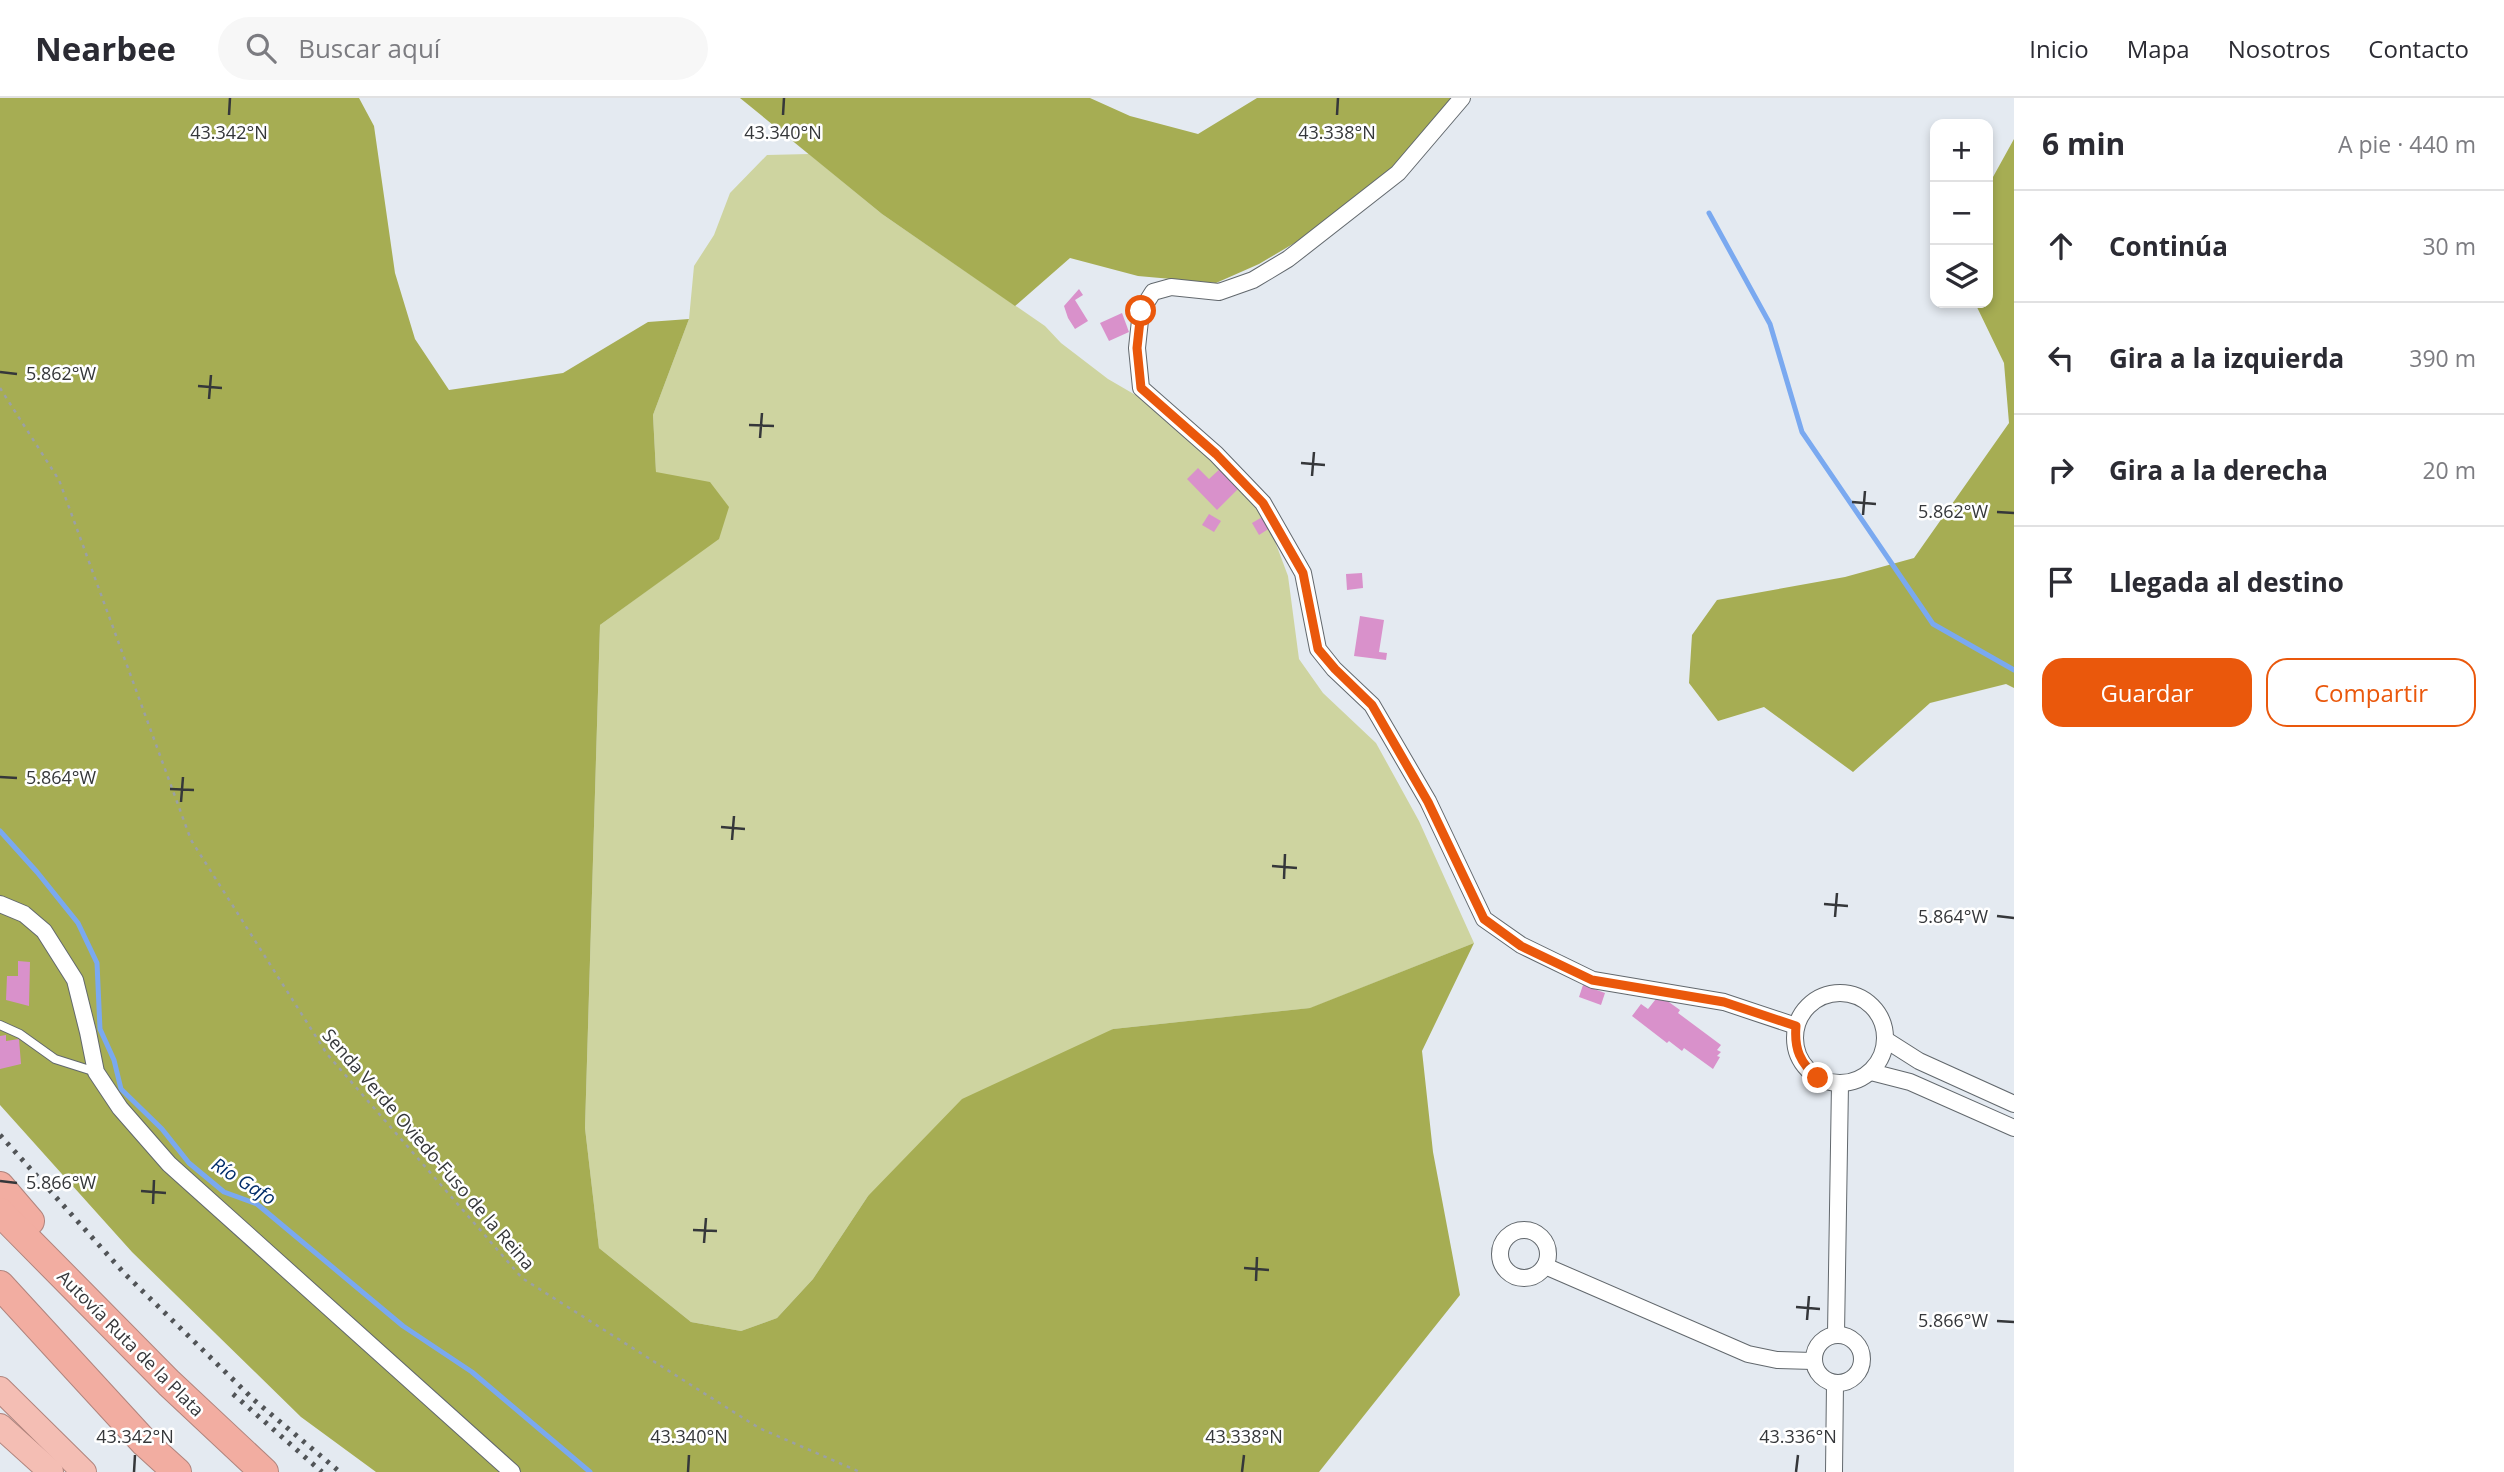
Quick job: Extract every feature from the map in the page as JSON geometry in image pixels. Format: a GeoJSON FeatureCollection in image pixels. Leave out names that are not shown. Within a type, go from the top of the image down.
{"type":"FeatureCollection","features":[{"type":"Feature","properties":{"kind":"highway"},"geometry":{"type":"LineString","coordinates":[[0,1186],[169,1383]]}},
{"type":"Feature","properties":{"kind":"highway","name":"Autovía Ruta de la Plata"},"geometry":{"type":"LineString","coordinates":[[0,1212],[169,1383],[264,1472]]}},
{"type":"Feature","properties":{"kind":"highway"},"geometry":{"type":"LineString","coordinates":[[0,1285],[145,1443]]}},
{"type":"Feature","properties":{"kind":"highway"},"geometry":{"type":"LineString","coordinates":[[0,1316],[177,1472]]}},
{"type":"Feature","properties":{"kind":"highway"},"geometry":{"type":"LineString","coordinates":[[0,1389],[84,1472]]}},
{"type":"Feature","properties":{"kind":"highway"},"geometry":{"type":"LineString","coordinates":[[0,1426],[51,1472]]}},
{"type":"Feature","properties":{"kind":"street"},"geometry":{"type":"LineString","coordinates":[[1462,98],[1398,173],[1288,259],[1252,280],[1219,292],[1171,287],[1153,292],[1141,311],[1137,348],[1141,388],[1216,454],[1263,503],[1303,573],[1318,649],[1372,705],[1428,802],[1484,919],[1521,946],[1592,980],[1724,1002],[1796,1026]]}},
{"type":"Feature","properties":{"kind":"street"},"geometry":{"type":"LineString","coordinates":[[0,904],[24,914],[44,931],[75,980],[96,1072],[120,1108],[169,1164],[512,1472]]}},
{"type":"Feature","properties":{"kind":"street"},"geometry":{"type":"LineString","coordinates":[[1836,992],[1852,993],[1866,1000],[1880,1015],[1886,1040],[1881,1058],[1871,1072],[1858,1080],[1840,1084],[1818,1078],[1806,1068],[1795,1044],[1796,1026],[1805,1008],[1820,997],[1836,992]]}},
{"type":"Feature","properties":{"kind":"street"},"geometry":{"type":"LineString","coordinates":[[1886,1040],[1919,1061],[2014,1104]]}},
{"type":"Feature","properties":{"kind":"street"},"geometry":{"type":"LineString","coordinates":[[1871,1072],[1910,1082],[2014,1128]]}},
{"type":"Feature","properties":{"kind":"street"},"geometry":{"type":"LineString","coordinates":[[1836,1334],[1840,1084]]}},
{"type":"Feature","properties":{"kind":"street"},"geometry":{"type":"LineString","coordinates":[[1545,1266],[1748,1354],[1777,1360],[1813,1361]]}},
{"type":"Feature","properties":{"kind":"street"},"geometry":{"type":"LineString","coordinates":[[1836,1334],[1848,1336],[1860,1346],[1863,1359],[1861,1368],[1850,1380],[1835,1383],[1824,1380],[1816,1371],[1813,1361],[1815,1349],[1825,1337],[1836,1334]]}},
{"type":"Feature","properties":{"kind":"street"},"geometry":{"type":"LineString","coordinates":[[1834,1472],[1835,1383]]}},
{"type":"Feature","properties":{"kind":"lane"},"geometry":{"type":"LineString","coordinates":[[0,1026],[20,1034],[55,1059],[96,1072]]}},
{"type":"Feature","properties":{"kind":"path","name":"Senda Verde Oviedo-Fuso de la Reina"},"geometry":{"type":"LineString","coordinates":[[0,388],[59,480],[191,840],[327,1054],[522,1279],[759,1428],[860,1472]]}},
{"type":"Feature","properties":{"kind":"green space"},"geometry":{"type":"Polygon","coordinates":[[[0,98],[359,98],[374,126],[395,273],[415,339],[449,390],[563,373],[648,322],[689,319],[653,415],[656,472],[710,482],[729,507],[719,539],[600,625],[585,1128],[599,1248],[691,1322],[741,1331],[777,1318],[813,1279],[868,1196],[962,1099],[1113,1029],[1310,1008],[1474,943],[1422,1051],[1433,1152],[1460,1295],[1319,1472],[376,1472],[301,1417],[132,1252],[0,1105],[0,98]]]}},
{"type":"Feature","properties":{"kind":"green space"},"geometry":{"type":"Polygon","coordinates":[[[740,98],[1090,98],[1130,116],[1198,134],[1257,98],[1453,98],[1391,171],[1303,238],[1259,264],[1216,283],[1138,276],[1070,258],[1015,306],[882,214],[740,98]]]}},
{"type":"Feature","properties":{"kind":"green space"},"geometry":{"type":"Polygon","coordinates":[[[2014,139],[2014,688],[2006,684],[1930,703],[1853,772],[1764,707],[1718,721],[1689,683],[1692,635],[1717,600],[1845,577],[1914,558],[2009,423],[2004,363],[1977,308],[1993,308],[1993,177],[2014,139]]]}},
{"type":"Feature","properties":{"kind":"green space"},"geometry":{"type":"Polygon","coordinates":[[[809,154],[882,214],[1045,326],[1061,343],[1108,379],[1151,404],[1243,484],[1270,528],[1288,576],[1299,659],[1323,693],[1376,743],[1419,821],[1474,943],[1311,1008],[1113,1029],[868,1196],[813,1279],[777,1318],[741,1331],[691,1322],[599,1248],[585,1128],[600,625],[719,538],[656,472],[653,415],[689,319],[694,266],[714,235],[730,193],[767,155],[809,154]]]}},
{"type":"Feature","properties":{"kind":"building"},"geometry":{"type":"Polygon","coordinates":[[[1079,289],[1083,295],[1075,300],[1088,321],[1075,329],[1064,306],[1079,289]]]}},
{"type":"Feature","properties":{"kind":"building"},"geometry":{"type":"Polygon","coordinates":[[[1122,313],[1129,332],[1109,341],[1100,323],[1122,313]]]}},
{"type":"Feature","properties":{"kind":"building"},"geometry":{"type":"Polygon","coordinates":[[[1222,467],[1243,484],[1217,510],[1187,479],[1198,468],[1209,479],[1222,467]]]}},
{"type":"Feature","properties":{"kind":"building"},"geometry":{"type":"Polygon","coordinates":[[[1209,514],[1221,521],[1214,532],[1202,525],[1209,514]]]}},
{"type":"Feature","properties":{"kind":"building"},"geometry":{"type":"Polygon","coordinates":[[[1264,516],[1270,528],[1259,535],[1252,523],[1264,516]]]}},
{"type":"Feature","properties":{"kind":"building"},"geometry":{"type":"Polygon","coordinates":[[[1362,573],[1363,588],[1347,590],[1346,574],[1362,573]]]}},
{"type":"Feature","properties":{"kind":"building"},"geometry":{"type":"Polygon","coordinates":[[[1360,616],[1384,620],[1379,652],[1387,653],[1386,660],[1354,656],[1360,616]]]}},
{"type":"Feature","properties":{"kind":"building"},"geometry":{"type":"Polygon","coordinates":[[[18,961],[30,962],[29,1006],[6,1000],[7,976],[18,976],[18,961]]]}},
{"type":"Feature","properties":{"kind":"building"},"geometry":{"type":"Polygon","coordinates":[[[1583,985],[1605,993],[1601,1005],[1579,997],[1583,985]]]}},
{"type":"Feature","properties":{"kind":"building"},"geometry":{"type":"Polygon","coordinates":[[[1659,995],[1721,1045],[1717,1050],[1721,1052],[1717,1056],[1720,1057],[1713,1069],[1684,1048],[1682,1051],[1669,1041],[1667,1043],[1632,1016],[1641,1004],[1648,1009],[1659,995]]]}},
{"type":"Feature","properties":{"kind":"building"},"geometry":{"type":"Polygon","coordinates":[[[6,1035],[6,1041],[19,1039],[21,1064],[0,1069],[0,1036],[6,1035]]]}},
{"type":"Feature","properties":{"kind":"waterway"},"geometry":{"type":"LineString","coordinates":[[1709,213],[1770,324],[1802,432],[1933,624],[2014,670]]}},
{"type":"Feature","properties":{"kind":"waterway","name":"Río Gafo"},"geometry":{"type":"LineString","coordinates":[[0,831],[78,923],[97,963],[100,1029],[114,1060],[121,1089],[162,1129],[189,1163],[224,1192],[257,1204],[403,1326],[472,1372],[590,1472]]}},
{"type":"Feature","properties":{"kind":"railway"},"geometry":{"type":"LineString","coordinates":[[0,1135],[125,1274],[254,1400],[340,1472]]}},
{"type":"Feature","properties":{"kind":"railway"},"geometry":{"type":"LineString","coordinates":[[233,1394],[322,1472]]}},
{"type":"Feature","properties":{"kind":"route"},"geometry":{"type":"LineString","coordinates":[[1141,311],[1137,348],[1141,388],[1216,454],[1263,503],[1303,573],[1318,649],[1372,705],[1428,802],[1484,919],[1521,946],[1592,980],[1724,1002],[1796,1026],[1795,1044],[1806,1068],[1818,1078]]}}]}
